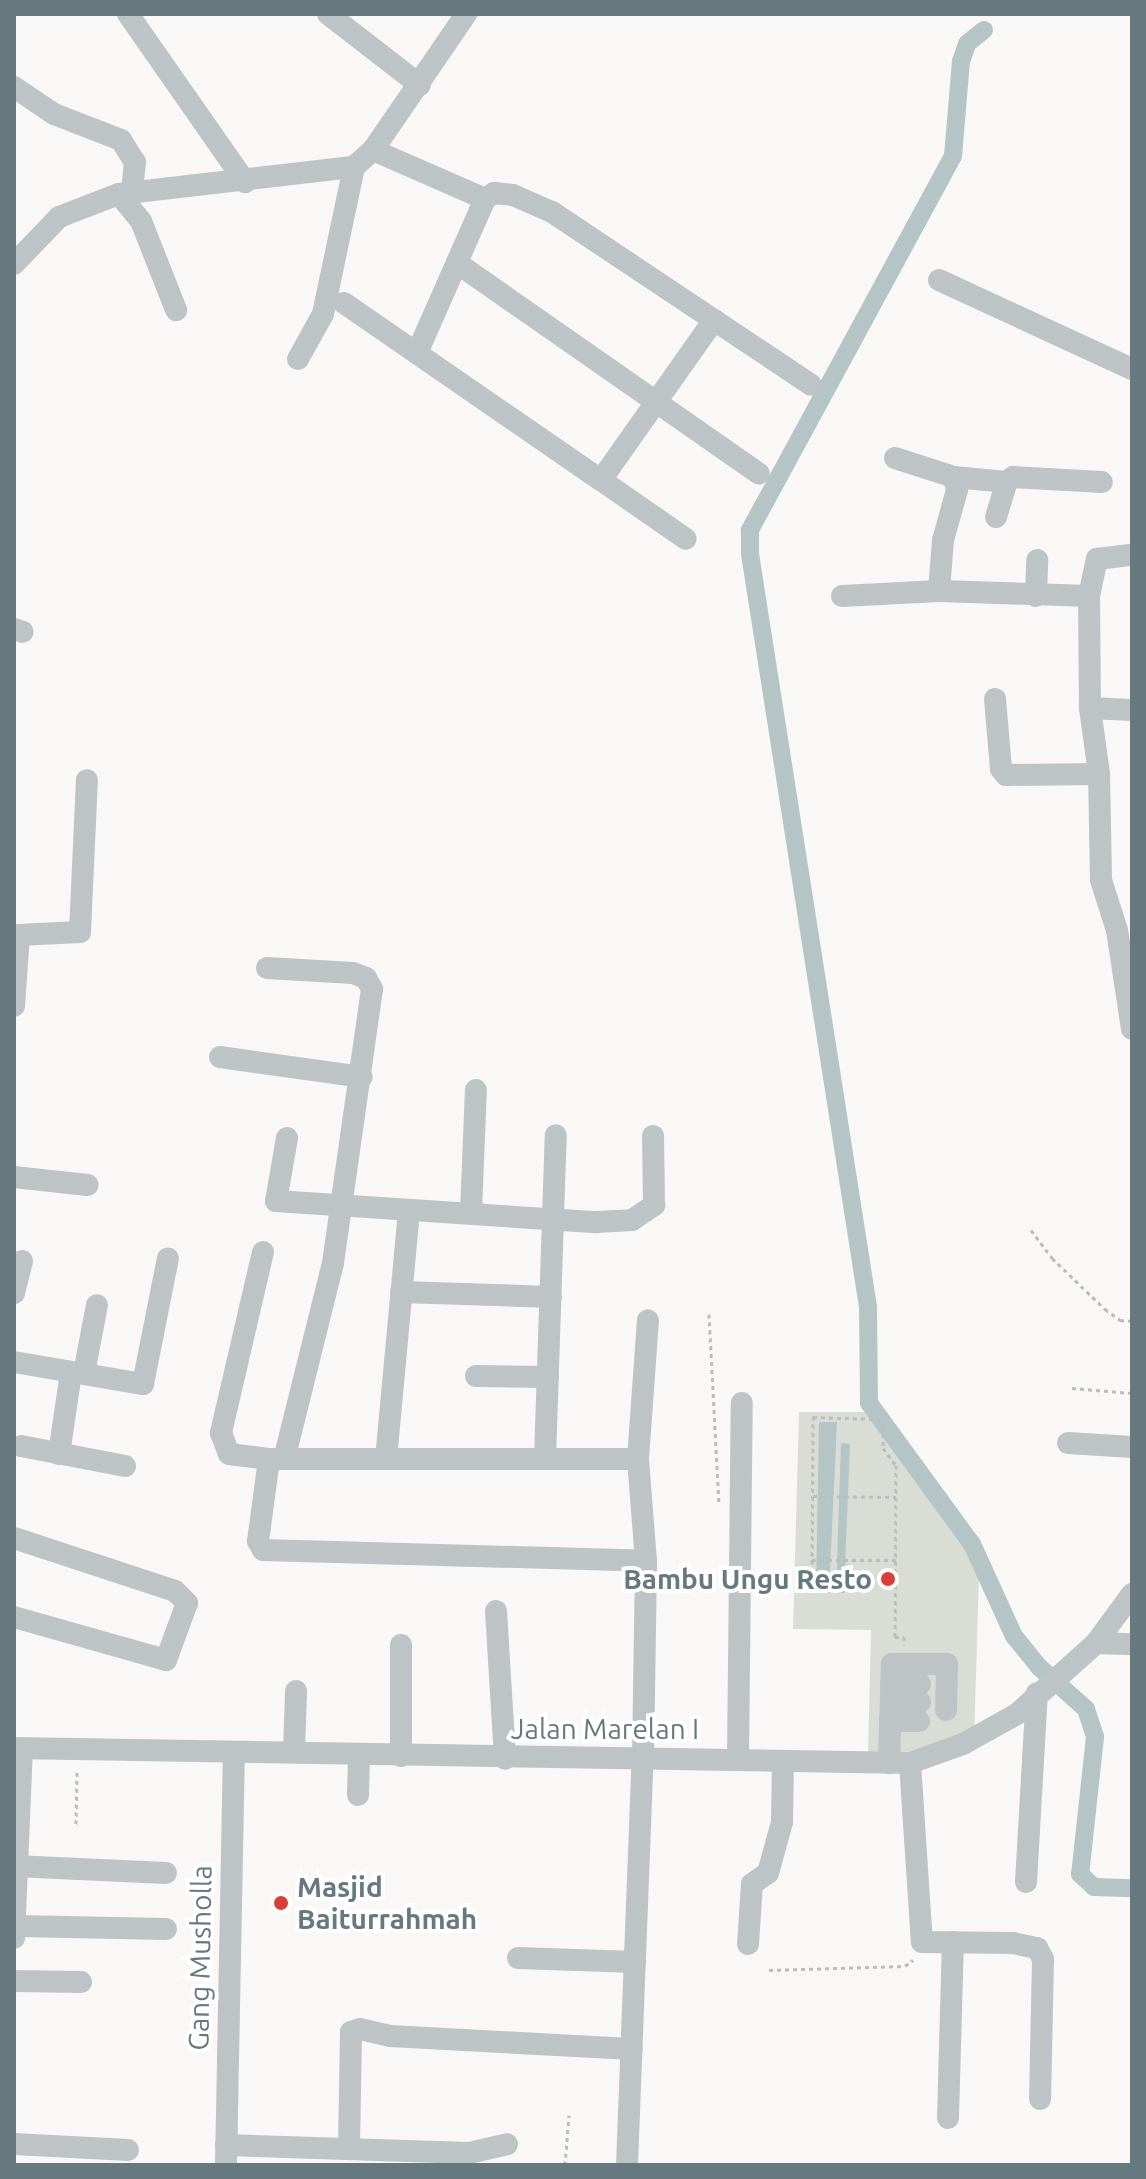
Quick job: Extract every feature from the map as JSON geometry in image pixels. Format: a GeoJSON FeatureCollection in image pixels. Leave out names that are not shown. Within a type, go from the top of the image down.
{"type":"FeatureCollection","features":[{"type":"Feature","properties":{"kind":"street"},"geometry":{"type":"LineString","coordinates":[[128,14],[245,182]]}},
{"type":"Feature","properties":{"kind":"street"},"geometry":{"type":"LineString","coordinates":[[328,14],[420,85]]}},
{"type":"Feature","properties":{"kind":"street"},"geometry":{"type":"LineString","coordinates":[[14,264],[59,217],[126,193],[245,182],[354,167],[373,150],[466,14]]}},
{"type":"Feature","properties":{"kind":"street"},"geometry":{"type":"LineString","coordinates":[[14,87],[54,114],[121,140],[135,162],[126,193],[141,221],[176,310]]}},
{"type":"Feature","properties":{"kind":"street"},"geometry":{"type":"LineString","coordinates":[[373,150],[485,199]]}},
{"type":"Feature","properties":{"kind":"street"},"geometry":{"type":"LineString","coordinates":[[298,359],[323,314],[354,167]]}},
{"type":"Feature","properties":{"kind":"street"},"geometry":{"type":"LineString","coordinates":[[417,353],[485,199],[494,193],[541,206],[811,385]]}},
{"type":"Feature","properties":{"kind":"street"},"geometry":{"type":"LineString","coordinates":[[457,263],[759,474]]}},
{"type":"Feature","properties":{"kind":"street"},"geometry":{"type":"LineString","coordinates":[[939,280],[1132,369]]}},
{"type":"Feature","properties":{"kind":"street"},"geometry":{"type":"LineString","coordinates":[[344,303],[686,539]]}},
{"type":"Feature","properties":{"kind":"street"},"geometry":{"type":"LineString","coordinates":[[601,480],[714,320]]}},
{"type":"Feature","properties":{"kind":"street"},"geometry":{"type":"LineString","coordinates":[[895,458],[954,477],[1007,482]]}},
{"type":"Feature","properties":{"kind":"street"},"geometry":{"type":"LineString","coordinates":[[939,591],[943,540],[957,490],[954,477]]}},
{"type":"Feature","properties":{"kind":"street"},"geometry":{"type":"LineString","coordinates":[[996,517],[1007,482],[1013,477],[1102,482]]}},
{"type":"Feature","properties":{"kind":"street"},"geometry":{"type":"LineString","coordinates":[[1132,555],[1097,559],[1089,596],[1090,708],[1099,774],[1101,880],[1117,930],[1132,1029]]}},
{"type":"Feature","properties":{"kind":"street"},"geometry":{"type":"LineString","coordinates":[[1036,596],[1037,560]]}},
{"type":"Feature","properties":{"kind":"street"},"geometry":{"type":"LineString","coordinates":[[842,596],[939,591],[1089,596]]}},
{"type":"Feature","properties":{"kind":"street"},"geometry":{"type":"LineString","coordinates":[[995,699],[1001,769],[1006,775],[1099,774]]}},
{"type":"Feature","properties":{"kind":"street"},"geometry":{"type":"LineString","coordinates":[[1090,708],[1132,710]]}},
{"type":"Feature","properties":{"kind":"street"},"geometry":{"type":"LineString","coordinates":[[14,1006],[19,935],[80,932],[87,780]]}},
{"type":"Feature","properties":{"kind":"street"},"geometry":{"type":"LineString","coordinates":[[267,968],[353,973],[366,978],[372,989],[362,1077],[333,1263],[276,1459],[258,1541],[263,1550],[646,1561]]}},
{"type":"Feature","properties":{"kind":"street"},"geometry":{"type":"LineString","coordinates":[[220,1057],[362,1077]]}},
{"type":"Feature","properties":{"kind":"street"},"geometry":{"type":"LineString","coordinates":[[471,1212],[476,1090]]}},
{"type":"Feature","properties":{"kind":"street"},"geometry":{"type":"LineString","coordinates":[[545,1459],[556,1135]]}},
{"type":"Feature","properties":{"kind":"street"},"geometry":{"type":"LineString","coordinates":[[287,1138],[276,1201],[340,1208],[632,1220],[652,1208],[653,1136]]}},
{"type":"Feature","properties":{"kind":"street"},"geometry":{"type":"LineString","coordinates":[[14,1177],[88,1185]]}},
{"type":"Feature","properties":{"kind":"street"},"geometry":{"type":"LineString","coordinates":[[386,1459],[409,1210]]}},
{"type":"Feature","properties":{"kind":"street"},"geometry":{"type":"LineString","coordinates":[[263,1252],[221,1433],[229,1454],[276,1459],[638,1459]]}},
{"type":"Feature","properties":{"kind":"street"},"geometry":{"type":"LineString","coordinates":[[14,1362],[140,1385],[146,1382],[168,1258]]}},
{"type":"Feature","properties":{"kind":"street"},"geometry":{"type":"LineString","coordinates":[[14,1293],[22,1261]]}},
{"type":"Feature","properties":{"kind":"street"},"geometry":{"type":"LineString","coordinates":[[401,1292],[551,1297]]}},
{"type":"Feature","properties":{"kind":"street"},"geometry":{"type":"LineString","coordinates":[[59,1454],[97,1305]]}},
{"type":"Feature","properties":{"kind":"street"},"geometry":{"type":"LineString","coordinates":[[627,2165],[643,1755],[646,1561],[638,1459],[648,1320]]}},
{"type":"Feature","properties":{"kind":"street"},"geometry":{"type":"LineString","coordinates":[[476,1376],[548,1377]]}},
{"type":"Feature","properties":{"kind":"street"},"geometry":{"type":"LineString","coordinates":[[738,1759],[742,1403]]}},
{"type":"Feature","properties":{"kind":"street"},"geometry":{"type":"LineString","coordinates":[[1068,1443],[1132,1447]]}},
{"type":"Feature","properties":{"kind":"street"},"geometry":{"type":"LineString","coordinates":[[21,1446],[125,1466]]}},
{"type":"Feature","properties":{"kind":"street"},"geometry":{"type":"LineString","coordinates":[[14,1538],[175,1591],[187,1603],[166,1660],[14,1617]]}},
{"type":"Feature","properties":{"kind":"street","name":"Jalan Marelan I"},"geometry":{"type":"LineString","coordinates":[[18,1748],[78,1746],[505,1759],[643,1755],[900,1763],[991,1729],[1096,1643],[1132,1594]]}},
{"type":"Feature","properties":{"kind":"street"},"geometry":{"type":"LineString","coordinates":[[496,1611],[505,1759]]}},
{"type":"Feature","properties":{"kind":"street"},"geometry":{"type":"LineString","coordinates":[[1096,1643],[1132,1644]]}},
{"type":"Feature","properties":{"kind":"street"},"geometry":{"type":"LineString","coordinates":[[401,1645],[401,1756]]}},
{"type":"Feature","properties":{"kind":"street"},"geometry":{"type":"LineString","coordinates":[[946,1710],[947,1664],[892,1664],[891,1702],[922,1942],[1029,1945],[1043,1959],[1040,2099]]}},
{"type":"Feature","properties":{"kind":"street"},"geometry":{"type":"LineString","coordinates":[[1026,1882],[1043,1688]]}},
{"type":"Feature","properties":{"kind":"street"},"geometry":{"type":"LineString","coordinates":[[294,1752],[296,1691]]}},
{"type":"Feature","properties":{"kind":"street"},"geometry":{"type":"LineString","coordinates":[[891,1702],[920,1703],[891,1702]]}},
{"type":"Feature","properties":{"kind":"street"},"geometry":{"type":"LineString","coordinates":[[18,1748],[15,1932],[166,1929]]}},
{"type":"Feature","properties":{"kind":"street","name":"Gang Musholla"},"geometry":{"type":"LineString","coordinates":[[226,2155],[234,1752]]}},
{"type":"Feature","properties":{"kind":"street"},"geometry":{"type":"LineString","coordinates":[[358,1795],[359,1755]]}},
{"type":"Feature","properties":{"kind":"street"},"geometry":{"type":"LineString","coordinates":[[748,1944],[752,1884],[768,1873],[782,1822],[783,1761]]}},
{"type":"Feature","properties":{"kind":"street"},"geometry":{"type":"LineString","coordinates":[[16,1866],[166,1873]]}},
{"type":"Feature","properties":{"kind":"street"},"geometry":{"type":"LineString","coordinates":[[948,2118],[953,1942]]}},
{"type":"Feature","properties":{"kind":"street"},"geometry":{"type":"LineString","coordinates":[[518,1958],[635,1962]]}},
{"type":"Feature","properties":{"kind":"street"},"geometry":{"type":"LineString","coordinates":[[14,1981],[81,1982]]}},
{"type":"Feature","properties":{"kind":"street"},"geometry":{"type":"LineString","coordinates":[[349,2148],[351,2032],[360,2029],[390,2036],[632,2049]]}},
{"type":"Feature","properties":{"kind":"street"},"geometry":{"type":"LineString","coordinates":[[226,2155],[349,2148],[468,2159],[507,2144]]}},
{"type":"Feature","properties":{"kind":"street"},"geometry":{"type":"LineString","coordinates":[[28,2151],[128,2150]]}},
{"type":"Feature","properties":{"kind":"path"},"geometry":{"type":"LineString","coordinates":[[1031,1230],[1052,1258],[1105,1309],[1120,1320],[1132,1321]]}},
{"type":"Feature","properties":{"kind":"path"},"geometry":{"type":"LineString","coordinates":[[1072,1388],[1132,1393]]}},
{"type":"Feature","properties":{"kind":"path"},"geometry":{"type":"LineString","coordinates":[[812,1572],[813,1417],[877,1419],[883,1426],[883,1448],[896,1465],[895,1637],[904,1637],[904,1664]]}},
{"type":"Feature","properties":{"kind":"path"},"geometry":{"type":"LineString","coordinates":[[813,1496],[896,1497]]}},
{"type":"Feature","properties":{"kind":"path"},"geometry":{"type":"LineString","coordinates":[[812,1560],[896,1560]]}},
{"type":"Feature","properties":{"kind":"path"},"geometry":{"type":"LineString","coordinates":[[76,1824],[78,1746]]}},
{"type":"Feature","properties":{"kind":"path"},"geometry":{"type":"LineString","coordinates":[[769,1970],[905,1966],[922,1942]]}},
{"type":"Feature","properties":{"kind":"path"},"geometry":{"type":"LineString","coordinates":[[565,2165],[569,2115]]}},
{"type":"Feature","properties":{"kind":"shaded area"},"geometry":{"type":"Polygon","coordinates":[[[799,1412],[874,1412],[972,1544],[979,1575],[974,1741],[936,1751],[868,1753],[871,1630],[793,1629],[799,1412]]]}},
{"type":"Feature","properties":{"kind":"shaded area"},"geometry":{"type":"Polygon","coordinates":[[[819,1422],[837,1422],[829,1593],[816,1589],[819,1422]]]}},
{"type":"Feature","properties":{"kind":"shaded area"},"geometry":{"type":"Polygon","coordinates":[[[841,1443],[850,1444],[844,1593],[836,1593],[841,1443]]]}},
{"type":"Feature","properties":{"kind":"waterway"},"geometry":{"type":"LineString","coordinates":[[984,30],[967,44],[961,61],[953,156],[750,530],[750,554],[868,1307],[869,1403],[972,1544],[1014,1636],[1039,1667],[1086,1709],[1095,1737],[1080,1874],[1094,1887],[1132,1888]]}},
{"type":"Feature","properties":{"kind":"place","name":"Bambu Ungu Resto"},"geometry":{"type":"Point","coordinates":[888,1579]}},
{"type":"Feature","properties":{"kind":"place","name":"Masjid Baiturrahmah"},"geometry":{"type":"Point","coordinates":[281,1903]}}]}
